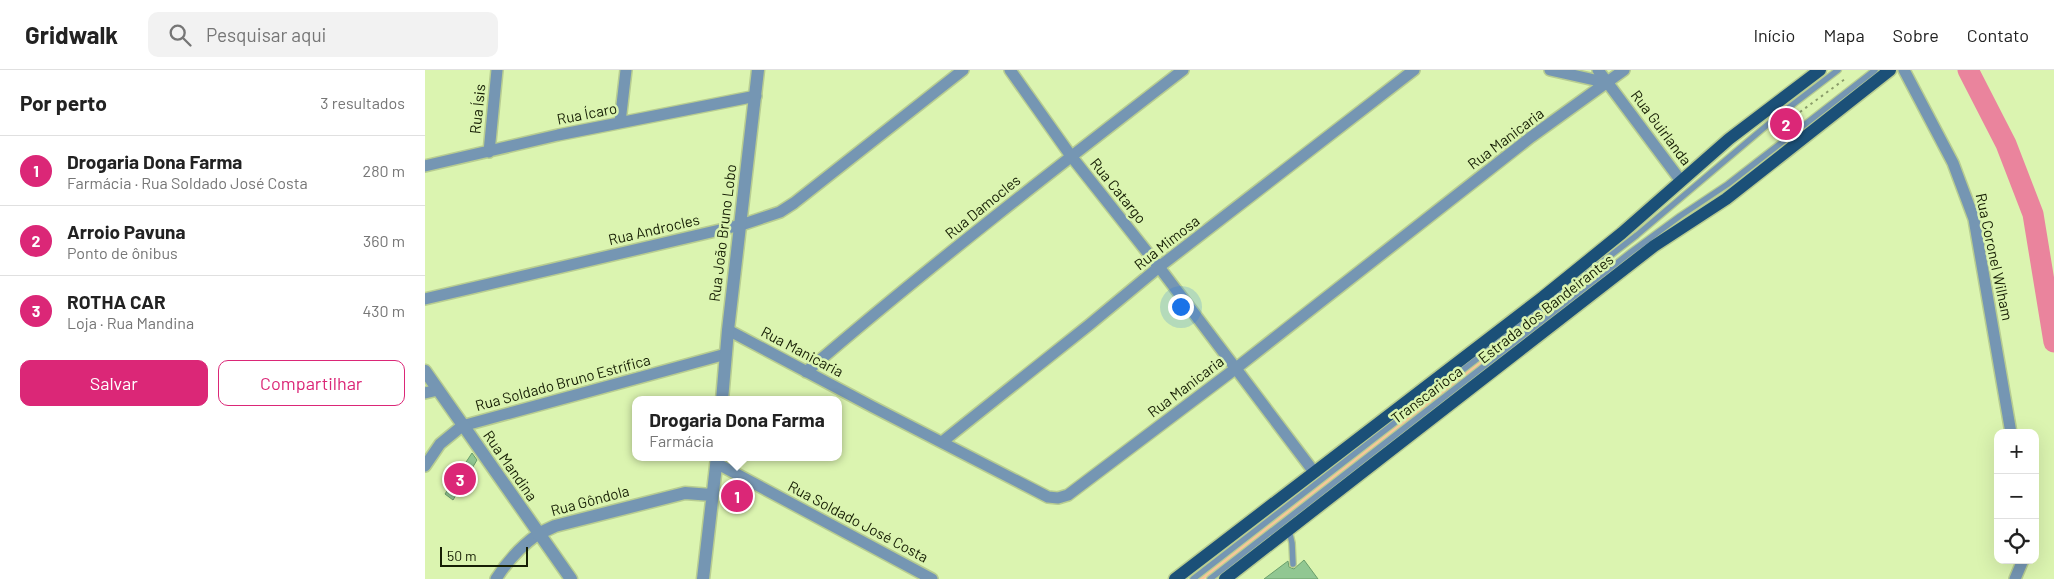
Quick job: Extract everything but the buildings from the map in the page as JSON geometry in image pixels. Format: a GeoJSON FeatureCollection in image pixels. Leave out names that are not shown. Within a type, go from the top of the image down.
{"type":"FeatureCollection","features":[{"type":"Feature","properties":{"kind":"main road","name":"Estrada dos Bandeirantes"},"geometry":{"type":"LineString","coordinates":[[1175,579],[1543,297],[1622,233],[1729,139],[1820,70]]}},
{"type":"Feature","properties":{"kind":"main road","name":"Estrada dos Bandeirantes"},"geometry":{"type":"LineString","coordinates":[[1232,577],[1289,530],[1654,246],[1726,199],[1890,70]]}},
{"type":"Feature","properties":{"kind":"street","name":"Rua Ísis"},"geometry":{"type":"LineString","coordinates":[[489,152],[497,70]]}},
{"type":"Feature","properties":{"kind":"street"},"geometry":{"type":"LineString","coordinates":[[621,122],[626,70]]}},
{"type":"Feature","properties":{"kind":"street","name":"Rua João Bruno Lobo"},"geometry":{"type":"LineString","coordinates":[[722,396],[728,330],[758,70]]}},
{"type":"Feature","properties":{"kind":"street","name":"Rua Androcles"},"geometry":{"type":"LineString","coordinates":[[425,299],[741,225],[780,212],[963,70]]}},
{"type":"Feature","properties":{"kind":"street","name":"Rua Catargo"},"geometry":{"type":"LineString","coordinates":[[1010,70],[1071,156],[1159,267],[1314,472]]}},
{"type":"Feature","properties":{"kind":"street","name":"Rua Damocles"},"geometry":{"type":"LineString","coordinates":[[806,372],[870,317],[1071,156],[1183,70]]}},
{"type":"Feature","properties":{"kind":"street","name":"Rua Mimosa"},"geometry":{"type":"LineString","coordinates":[[942,442],[1159,267],[1414,70]]}},
{"type":"Feature","properties":{"kind":"street"},"geometry":{"type":"LineString","coordinates":[[1550,70],[1608,83]]}},
{"type":"Feature","properties":{"kind":"street","name":"Rua Guirlanda"},"geometry":{"type":"LineString","coordinates":[[1598,70],[1681,181]]}},
{"type":"Feature","properties":{"kind":"street","name":"Rua Manicaria"},"geometry":{"type":"LineString","coordinates":[[728,330],[1048,497],[1058,498],[1068,494],[1235,369],[1531,138],[1624,70]]}},
{"type":"Feature","properties":{"kind":"street","name":"Rua Coronel Wilham"},"geometry":{"type":"LineString","coordinates":[[1904,70],[1953,163],[1974,219],[2010,429]]}},
{"type":"Feature","properties":{"kind":"street","name":"Rua Ícaro"},"geometry":{"type":"LineString","coordinates":[[427,161],[489,152],[558,135],[756,96]]}},
{"type":"Feature","properties":{"kind":"street","name":"Rua Soldado Bruno Estrífica"},"geometry":{"type":"LineString","coordinates":[[425,466],[440,444],[462,426],[726,354]]}},
{"type":"Feature","properties":{"kind":"street","name":"Rua Mandina"},"geometry":{"type":"LineString","coordinates":[[425,371],[571,579]]}},
{"type":"Feature","properties":{"kind":"street"},"geometry":{"type":"LineString","coordinates":[[425,393],[438,390]]}},
{"type":"Feature","properties":{"kind":"street"},"geometry":{"type":"LineString","coordinates":[[703,579],[716,461]]}},
{"type":"Feature","properties":{"kind":"street","name":"Rua Soldado José Costa"},"geometry":{"type":"LineString","coordinates":[[718,461],[932,579]]}},
{"type":"Feature","properties":{"kind":"street","name":"Rua Gôndola"},"geometry":{"type":"LineString","coordinates":[[496,579],[506,563],[519,548],[539,534],[555,526],[685,493],[712,495]]}},
{"type":"Feature","properties":{"kind":"street"},"geometry":{"type":"LineString","coordinates":[[2015,579],[2021,564]]}},
{"type":"Feature","properties":{"kind":"lane","name":"Transcarioca"},"geometry":{"type":"LineString","coordinates":[[1193,579],[1637,235],[1779,115],[1838,70]]}},
{"type":"Feature","properties":{"kind":"lane","name":"Transcarioca"},"geometry":{"type":"LineString","coordinates":[[1209,579],[1631,252],[1728,184],[1875,70]]}},
{"type":"Feature","properties":{"kind":"lane"},"geometry":{"type":"LineString","coordinates":[[1289,530],[1293,564]]}},
{"type":"Feature","properties":{"kind":"path"},"geometry":{"type":"LineString","coordinates":[[1801,112],[1845,79]]}},
{"type":"Feature","properties":{"kind":"shaded area"},"geometry":{"type":"Polygon","coordinates":[[[1568,285],[1575,293],[1415,419],[1204,579],[1195,579],[1568,285]]]}},
{"type":"Feature","properties":{"kind":"waterway"},"geometry":{"type":"LineString","coordinates":[[1968,70],[2006,144],[2033,214],[2054,342]]}},
{"type":"Feature","properties":{"kind":"place","name":"Arroio Pavuna"},"geometry":{"type":"Point","coordinates":[1786,124]}},
{"type":"Feature","properties":{"kind":"place","name":"ROTHA CAR"},"geometry":{"type":"Point","coordinates":[460,479]}},
{"type":"Feature","properties":{"kind":"place","name":"Drogaria Dona Farma"},"geometry":{"type":"Point","coordinates":[737,496]}}]}
